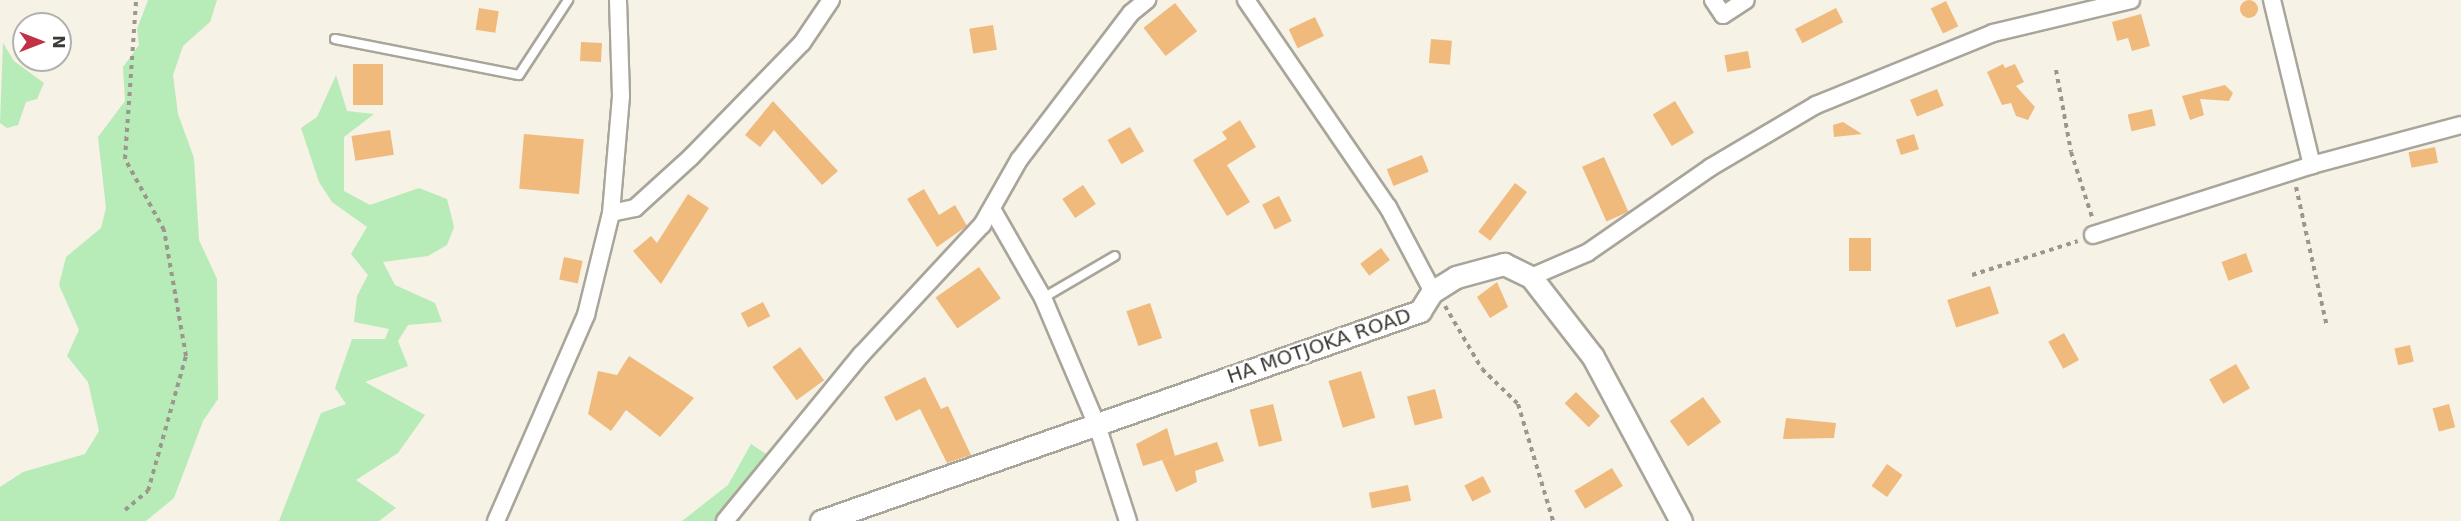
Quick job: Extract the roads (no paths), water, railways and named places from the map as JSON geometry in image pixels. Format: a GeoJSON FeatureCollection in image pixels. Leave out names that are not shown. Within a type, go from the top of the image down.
{"type":"FeatureCollection","features":[{"type":"Feature","properties":{"kind":"street"},"geometry":{"type":"LineString","coordinates":[[496,521],[586,315],[611,213],[621,96],[618,0]]}},
{"type":"Feature","properties":{"kind":"street"},"geometry":{"type":"LineString","coordinates":[[611,213],[635,208],[691,157],[802,44],[831,0]]}},
{"type":"Feature","properties":{"kind":"street"},"geometry":{"type":"LineString","coordinates":[[725,521],[992,209],[1019,160],[1131,13],[1147,0]]}},
{"type":"Feature","properties":{"kind":"street"},"geometry":{"type":"LineString","coordinates":[[1246,0],[1388,207],[1433,292]]}},
{"type":"Feature","properties":{"kind":"street"},"geometry":{"type":"LineString","coordinates":[[1713,0],[1723,15],[1746,0]]}},
{"type":"Feature","properties":{"kind":"street"},"geometry":{"type":"LineString","coordinates":[[1531,278],[1587,253],[1711,167],[1815,105],[1993,33],[2131,0]]}},
{"type":"Feature","properties":{"kind":"street"},"geometry":{"type":"LineString","coordinates":[[2272,0],[2312,165]]}},
{"type":"Feature","properties":{"kind":"street"},"geometry":{"type":"LineString","coordinates":[[2093,235],[2312,165],[2461,124]]}},
{"type":"Feature","properties":{"kind":"street"},"geometry":{"type":"LineString","coordinates":[[992,209],[1043,298],[1097,425],[1128,521]]}},
{"type":"Feature","properties":{"kind":"street","name":"HA MOTJOKA ROAD"},"geometry":{"type":"LineString","coordinates":[[821,521],[1420,311],[1433,292],[1471,271],[1504,264],[1531,278],[1593,357],[1681,521]]}},
{"type":"Feature","properties":{"kind":"lane"},"geometry":{"type":"LineString","coordinates":[[335,39],[519,75],[568,0]]}},
{"type":"Feature","properties":{"kind":"lane"},"geometry":{"type":"LineString","coordinates":[[1043,298],[1115,256]]}}]}
